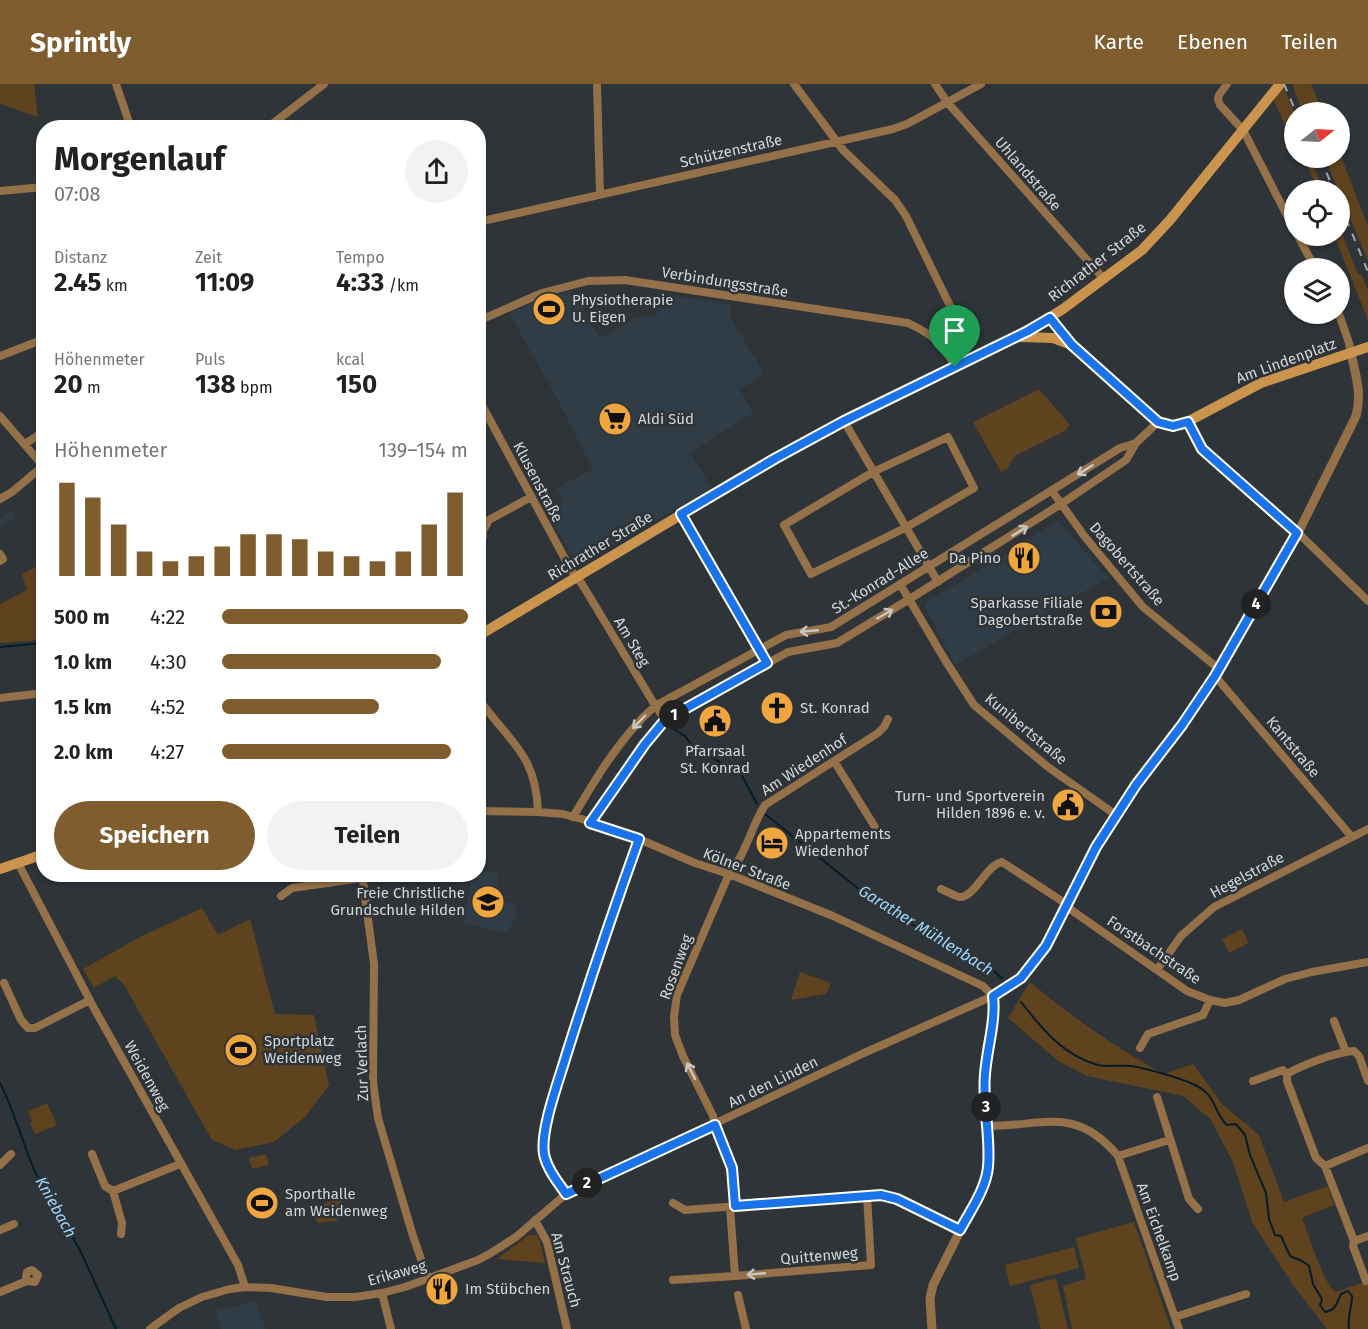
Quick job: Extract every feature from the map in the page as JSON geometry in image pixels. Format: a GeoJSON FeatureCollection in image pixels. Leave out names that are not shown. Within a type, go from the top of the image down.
{"type":"FeatureCollection","features":[{"type":"Feature","properties":{"kind":"main road","name":"Richrather Straße"},"geometry":{"type":"LineString","coordinates":[[486,631],[776,458],[844,421],[1050,318],[1142,250],[1170,220],[1280,84]]}},
{"type":"Feature","properties":{"kind":"main road"},"geometry":{"type":"LineString","coordinates":[[1050,318],[1049,328],[1053,338]]}},
{"type":"Feature","properties":{"kind":"main road"},"geometry":{"type":"LineString","coordinates":[[1050,318],[1072,345],[1158,422],[1173,426],[1188,422]]}},
{"type":"Feature","properties":{"kind":"main road"},"geometry":{"type":"LineString","coordinates":[[1016,337],[1053,338],[1072,345]]}},
{"type":"Feature","properties":{"kind":"main road"},"geometry":{"type":"LineString","coordinates":[[1350,348],[1368,347]]}},
{"type":"Feature","properties":{"kind":"main road","name":"Am Lindenplatz"},"geometry":{"type":"LineString","coordinates":[[1188,422],[1261,383],[1350,348]]}},
{"type":"Feature","properties":{"kind":"main road"},"geometry":{"type":"LineString","coordinates":[[0,869],[36,857]]}},
{"type":"Feature","properties":{"kind":"street"},"geometry":{"type":"LineString","coordinates":[[116,84],[128,120]]}},
{"type":"Feature","properties":{"kind":"street"},"geometry":{"type":"LineString","coordinates":[[277,120],[324,84]]}},
{"type":"Feature","properties":{"kind":"street"},"geometry":{"type":"LineString","coordinates":[[597,84],[600,195]]}},
{"type":"Feature","properties":{"kind":"street"},"geometry":{"type":"LineString","coordinates":[[794,84],[836,142],[895,200],[906,216],[954,314],[953,322],[940,343]]}},
{"type":"Feature","properties":{"kind":"street","name":"Uhlandstraße"},"geometry":{"type":"LineString","coordinates":[[935,84],[947,102],[1104,279]]}},
{"type":"Feature","properties":{"kind":"street","name":"Schützenstraße"},"geometry":{"type":"LineString","coordinates":[[486,220],[907,124],[981,84]]}},
{"type":"Feature","properties":{"kind":"street"},"geometry":{"type":"LineString","coordinates":[[1227,84],[1218,99],[1220,105],[1243,130],[1284,210]]}},
{"type":"Feature","properties":{"kind":"street"},"geometry":{"type":"LineString","coordinates":[[0,191],[36,188]]}},
{"type":"Feature","properties":{"kind":"street","name":"Verbindungsstraße"},"geometry":{"type":"LineString","coordinates":[[486,318],[542,293],[588,281],[625,280],[908,323],[928,333],[940,343],[955,367]]}},
{"type":"Feature","properties":{"kind":"street"},"geometry":{"type":"LineString","coordinates":[[1342,324],[1350,348]]}},
{"type":"Feature","properties":{"kind":"street"},"geometry":{"type":"LineString","coordinates":[[0,354],[36,342]]}},
{"type":"Feature","properties":{"kind":"street","name":"Am Lindenplatz"},"geometry":{"type":"LineString","coordinates":[[993,996],[1014,984],[1030,968],[1046,946],[1096,847],[1136,785],[1182,725],[1217,673],[1297,533],[1356,416],[1360,401],[1359,387],[1350,348]]}},
{"type":"Feature","properties":{"kind":"street","name":"Klusenstraße"},"geometry":{"type":"LineString","coordinates":[[486,413],[576,577]]}},
{"type":"Feature","properties":{"kind":"street"},"geometry":{"type":"LineString","coordinates":[[0,416],[36,457]]}},
{"type":"Feature","properties":{"kind":"street"},"geometry":{"type":"LineString","coordinates":[[844,421],[938,582]]}},
{"type":"Feature","properties":{"kind":"street","name":"St.-Konrad-Allee"},"geometry":{"type":"LineString","coordinates":[[590,823],[645,744],[665,720],[788,652],[833,645],[938,582],[1062,504],[1126,460],[1136,443],[1158,422]]}},
{"type":"Feature","properties":{"kind":"street"},"geometry":{"type":"LineString","coordinates":[[1188,422],[1202,449],[1297,533],[1368,601]]}},
{"type":"Feature","properties":{"kind":"street"},"geometry":{"type":"LineString","coordinates":[[25,444],[36,436]]}},
{"type":"Feature","properties":{"kind":"street"},"geometry":{"type":"LineString","coordinates":[[948,437],[974,488],[905,528],[812,574],[784,525],[873,472],[948,437]]}},
{"type":"Feature","properties":{"kind":"street","name":"St.-Konrad-Allee"},"geometry":{"type":"LineString","coordinates":[[573,817],[596,779],[637,722],[655,706],[791,633],[831,627],[1120,448],[1136,443]]}},
{"type":"Feature","properties":{"kind":"street"},"geometry":{"type":"LineString","coordinates":[[0,499],[36,472]]}},
{"type":"Feature","properties":{"kind":"street","name":"Dagobertstraße"},"geometry":{"type":"LineString","coordinates":[[1052,490],[1085,537],[1143,606],[1217,673]]}},
{"type":"Feature","properties":{"kind":"street"},"geometry":{"type":"LineString","coordinates":[[486,522],[531,497]]}},
{"type":"Feature","properties":{"kind":"street"},"geometry":{"type":"LineString","coordinates":[[681,514],[767,663]]}},
{"type":"Feature","properties":{"kind":"street"},"geometry":{"type":"LineString","coordinates":[[486,526],[490,520]]}},
{"type":"Feature","properties":{"kind":"street"},"geometry":{"type":"LineString","coordinates":[[0,554],[3,559],[0,561]]}},
{"type":"Feature","properties":{"kind":"street","name":"Am Steg"},"geometry":{"type":"LineString","coordinates":[[576,577],[665,720]]}},
{"type":"Feature","properties":{"kind":"street","name":"Kunibertstraße"},"geometry":{"type":"LineString","coordinates":[[900,584],[974,705],[1048,767],[1116,815]]}},
{"type":"Feature","properties":{"kind":"street","name":"Kantstraße"},"geometry":{"type":"LineString","coordinates":[[1217,673],[1351,836]]}},
{"type":"Feature","properties":{"kind":"street"},"geometry":{"type":"LineString","coordinates":[[0,698],[36,694]]}},
{"type":"Feature","properties":{"kind":"street"},"geometry":{"type":"LineString","coordinates":[[486,708],[521,751],[531,768],[536,783],[538,812]]}},
{"type":"Feature","properties":{"kind":"street","name":"Am Wiedenhof"},"geometry":{"type":"LineString","coordinates":[[729,874],[739,863],[757,818],[765,805],[878,733],[888,719]]}},
{"type":"Feature","properties":{"kind":"street"},"geometry":{"type":"LineString","coordinates":[[834,761],[875,827]]}},
{"type":"Feature","properties":{"kind":"street","name":"Kölner Straße"},"geometry":{"type":"LineString","coordinates":[[486,811],[538,812],[573,817],[639,839],[833,916],[983,986],[993,996]]}},
{"type":"Feature","properties":{"kind":"street","name":"Hegelstraße"},"geometry":{"type":"LineString","coordinates":[[1157,970],[1181,936],[1214,907],[1368,829]]}},
{"type":"Feature","properties":{"kind":"street"},"geometry":{"type":"LineString","coordinates":[[566,1194],[548,1165],[544,1153],[544,1137],[595,965],[639,839]]}},
{"type":"Feature","properties":{"kind":"street","name":"Forstbachstraße"},"geometry":{"type":"LineString","coordinates":[[941,889],[958,897],[968,895],[994,865],[1002,862],[1187,991],[1225,1004],[1285,979],[1368,962]]}},
{"type":"Feature","properties":{"kind":"street","name":"Weidenweg"},"geometry":{"type":"LineString","coordinates":[[18,863],[90,1000],[238,1265],[245,1287]]}},
{"type":"Feature","properties":{"kind":"street","name":"Rosenweg"},"geometry":{"type":"LineString","coordinates":[[729,874],[677,996],[674,1017],[675,1035],[732,1168],[733,1206]]}},
{"type":"Feature","properties":{"kind":"street"},"geometry":{"type":"LineString","coordinates":[[281,896],[292,888],[327,882]]}},
{"type":"Feature","properties":{"kind":"street","name":"Zur Verlach"},"geometry":{"type":"LineString","coordinates":[[363,882],[374,964],[373,1082],[378,1118],[428,1279]]}},
{"type":"Feature","properties":{"kind":"street"},"geometry":{"type":"LineString","coordinates":[[4,983],[21,1020],[28,1028],[35,1028],[90,1000]]}},
{"type":"Feature","properties":{"kind":"street"},"geometry":{"type":"LineString","coordinates":[[932,1329],[930,1298],[933,1285],[982,1187],[988,1168],[988,1126],[984,1077],[987,1046],[994,1014],[993,996]]}},
{"type":"Feature","properties":{"kind":"street","name":"An den Linden"},"geometry":{"type":"LineString","coordinates":[[566,1194],[864,1053],[993,996]]}},
{"type":"Feature","properties":{"kind":"street"},"geometry":{"type":"LineString","coordinates":[[1140,1048],[1149,1034],[1203,1015],[1210,1000]]}},
{"type":"Feature","properties":{"kind":"street"},"geometry":{"type":"LineString","coordinates":[[1334,1021],[1346,1052]]}},
{"type":"Feature","properties":{"kind":"street"},"geometry":{"type":"LineString","coordinates":[[1287,1074],[1354,1051],[1359,1056],[1368,1081]]}},
{"type":"Feature","properties":{"kind":"street"},"geometry":{"type":"LineString","coordinates":[[1253,1081],[1283,1070],[1287,1074],[1287,1081],[1316,1158],[1325,1166],[1354,1241],[1353,1246],[1366,1281]]}},
{"type":"Feature","properties":{"kind":"street"},"geometry":{"type":"LineString","coordinates":[[1157,1096],[1189,1199],[1198,1209]]}},
{"type":"Feature","properties":{"kind":"street","name":"Am Eichelkamp"},"geometry":{"type":"LineString","coordinates":[[988,1126],[1059,1121],[1080,1125],[1107,1143],[1118,1156],[1179,1329]]}},
{"type":"Feature","properties":{"kind":"street"},"geometry":{"type":"LineString","coordinates":[[1118,1156],[1169,1140]]}},
{"type":"Feature","properties":{"kind":"street"},"geometry":{"type":"LineString","coordinates":[[1325,1166],[1368,1148]]}},
{"type":"Feature","properties":{"kind":"street"},"geometry":{"type":"LineString","coordinates":[[0,1165],[11,1154]]}},
{"type":"Feature","properties":{"kind":"street"},"geometry":{"type":"LineString","coordinates":[[92,1154],[105,1186],[113,1191],[122,1223],[121,1234]]}},
{"type":"Feature","properties":{"kind":"street"},"geometry":{"type":"LineString","coordinates":[[113,1191],[180,1164]]}},
{"type":"Feature","properties":{"kind":"street","name":"Erikaweg"},"geometry":{"type":"LineString","coordinates":[[150,1329],[179,1308],[223,1290],[245,1287],[271,1288],[327,1297],[355,1297],[382,1293],[428,1279],[491,1253],[566,1194]]}},
{"type":"Feature","properties":{"kind":"street"},"geometry":{"type":"LineString","coordinates":[[673,1203],[685,1210],[881,1195],[897,1199],[960,1230]]}},
{"type":"Feature","properties":{"kind":"street","name":"Quittenweg"},"geometry":{"type":"LineString","coordinates":[[673,1280],[871,1265],[867,1196]]}},
{"type":"Feature","properties":{"kind":"street"},"geometry":{"type":"LineString","coordinates":[[733,1206],[735,1276]]}},
{"type":"Feature","properties":{"kind":"street","name":"Am Strauch"},"geometry":{"type":"LineString","coordinates":[[535,1220],[547,1242],[567,1329]]}},
{"type":"Feature","properties":{"kind":"street"},"geometry":{"type":"LineString","coordinates":[[0,1230],[14,1224]]}},
{"type":"Feature","properties":{"kind":"street"},"geometry":{"type":"LineString","coordinates":[[1354,1241],[1368,1236]]}},
{"type":"Feature","properties":{"kind":"street"},"geometry":{"type":"LineString","coordinates":[[0,1292],[27,1281]]}},
{"type":"Feature","properties":{"kind":"street"},"geometry":{"type":"LineString","coordinates":[[382,1293],[391,1329]]}},
{"type":"Feature","properties":{"kind":"street"},"geometry":{"type":"LineString","coordinates":[[1175,1317],[1246,1294]]}},
{"type":"Feature","properties":{"kind":"street"},"geometry":{"type":"LineString","coordinates":[[738,1295],[746,1329]]}},
{"type":"Feature","properties":{"kind":"shaded area"},"geometry":{"type":"Polygon","coordinates":[[[0,84],[34,84],[38,117],[0,104],[0,84]]]}},
{"type":"Feature","properties":{"kind":"shaded area"},"geometry":{"type":"Polygon","coordinates":[[[1292,84],[1311,84],[1319,102],[1299,102],[1292,84]]]}},
{"type":"Feature","properties":{"kind":"shaded area"},"geometry":{"type":"Polygon","coordinates":[[[1283,86],[1290,102],[1284,102],[1284,123],[1273,98],[1283,86]]]}},
{"type":"Feature","properties":{"kind":"shaded area"},"geometry":{"type":"Polygon","coordinates":[[[1308,168],[1314,168],[1320,180],[1314,180],[1308,168]]]}},
{"type":"Feature","properties":{"kind":"shaded area"},"geometry":{"type":"Polygon","coordinates":[[[1329,168],[1345,168],[1368,226],[1368,261],[1350,218],[1350,180],[1334,180],[1329,168]]]}},
{"type":"Feature","properties":{"kind":"shaded area"},"geometry":{"type":"Polygon","coordinates":[[[1338,246],[1347,246],[1358,274],[1361,274],[1368,290],[1368,320],[1350,275],[1350,258],[1343,258],[1338,246]]]}},
{"type":"Feature","properties":{"kind":"shaded area"},"geometry":{"type":"Polygon","coordinates":[[[571,291],[600,338],[636,317],[657,316],[662,294],[731,304],[731,318],[764,374],[740,390],[753,413],[690,452],[712,488],[577,566],[547,510],[564,501],[557,488],[593,469],[558,400],[509,313],[571,291]]]}},
{"type":"Feature","properties":{"kind":"shaded area"},"geometry":{"type":"Polygon","coordinates":[[[1039,389],[1070,425],[1065,431],[1015,456],[1007,469],[1001,472],[973,422],[1039,389]]]}},
{"type":"Feature","properties":{"kind":"shaded area"},"geometry":{"type":"Polygon","coordinates":[[[12,511],[16,518],[0,527],[0,518],[12,511]]]}},
{"type":"Feature","properties":{"kind":"shaded area"},"geometry":{"type":"Polygon","coordinates":[[[1059,521],[1108,578],[955,665],[924,604],[1059,521]]]}},
{"type":"Feature","properties":{"kind":"shaded area"},"geometry":{"type":"Polygon","coordinates":[[[36,567],[36,640],[0,643],[0,604],[27,590],[22,574],[36,567]]]}},
{"type":"Feature","properties":{"kind":"shaded area","name":"Freie Christliche Grundschule Hilden"},"geometry":{"type":"Polygon","coordinates":[[[486,871],[499,874],[496,893],[506,895],[505,902],[515,904],[517,916],[506,933],[463,924],[472,882],[486,882],[486,871]]]}},
{"type":"Feature","properties":{"kind":"shaded area","name":"Sportplatz Weidenweg"},"geometry":{"type":"Polygon","coordinates":[[[202,908],[218,935],[250,919],[275,1014],[314,1015],[329,1085],[305,1117],[274,1142],[236,1150],[212,1140],[124,985],[115,976],[94,988],[83,969],[140,937],[202,908]]]}},
{"type":"Feature","properties":{"kind":"shaded area"},"geometry":{"type":"Polygon","coordinates":[[[1242,929],[1249,943],[1229,953],[1222,939],[1242,929]]]}},
{"type":"Feature","properties":{"kind":"shaded area"},"geometry":{"type":"Polygon","coordinates":[[[800,972],[831,983],[826,994],[791,1000],[800,972]]]}},
{"type":"Feature","properties":{"kind":"shaded area"},"geometry":{"type":"Polygon","coordinates":[[[1030,982],[1095,1031],[1164,1074],[1193,1064],[1222,1104],[1259,1135],[1284,1202],[1328,1186],[1334,1205],[1302,1218],[1321,1267],[1335,1292],[1368,1281],[1368,1329],[1327,1329],[1293,1285],[1252,1222],[1233,1162],[1211,1120],[1183,1096],[1087,1076],[1058,1061],[1008,1018],[1030,982]]]}},
{"type":"Feature","properties":{"kind":"shaded area"},"geometry":{"type":"Polygon","coordinates":[[[47,1103],[57,1125],[35,1134],[28,1111],[47,1103]]]}},
{"type":"Feature","properties":{"kind":"shaded area"},"geometry":{"type":"Polygon","coordinates":[[[266,1154],[269,1165],[252,1169],[249,1158],[266,1154]]]}},
{"type":"Feature","properties":{"kind":"shaded area"},"geometry":{"type":"Polygon","coordinates":[[[334,1191],[343,1192],[342,1215],[336,1221],[318,1223],[314,1216],[317,1208],[326,1203],[334,1191]]]}},
{"type":"Feature","properties":{"kind":"shaded area"},"geometry":{"type":"Polygon","coordinates":[[[1134,1222],[1171,1329],[1072,1329],[1063,1286],[1086,1279],[1076,1238],[1134,1222]]]}},
{"type":"Feature","properties":{"kind":"shaded area"},"geometry":{"type":"Polygon","coordinates":[[[529,1235],[537,1235],[539,1238],[545,1263],[497,1259],[529,1235]]]}},
{"type":"Feature","properties":{"kind":"shaded area"},"geometry":{"type":"Polygon","coordinates":[[[1074,1247],[1079,1268],[1010,1286],[1005,1265],[1074,1247]]]}},
{"type":"Feature","properties":{"kind":"shaded area"},"geometry":{"type":"Polygon","coordinates":[[[1056,1278],[1068,1329],[1041,1329],[1030,1285],[1056,1278]]]}},
{"type":"Feature","properties":{"kind":"shaded area"},"geometry":{"type":"Polygon","coordinates":[[[256,1301],[265,1329],[221,1329],[215,1310],[256,1301]]]}},
{"type":"Feature","properties":{"kind":"waterway","name":"Garather Mühlenbach"},"geometry":{"type":"LineString","coordinates":[[0,647],[36,644]]}},
{"type":"Feature","properties":{"kind":"waterway","name":"Garather Mühlenbach"},"geometry":{"type":"LineString","coordinates":[[672,728],[685,736],[693,747],[741,774],[757,804]]}},
{"type":"Feature","properties":{"kind":"waterway","name":"Garather Mühlenbach"},"geometry":{"type":"LineString","coordinates":[[765,814],[865,894],[933,938],[984,963],[1002,978]]}},
{"type":"Feature","properties":{"kind":"waterway","name":"Garather Mühlenbach"},"geometry":{"type":"LineString","coordinates":[[1021,1002],[1055,1040],[1086,1061],[1098,1065],[1131,1066],[1153,1071],[1187,1082],[1207,1093],[1222,1120],[1227,1125],[1236,1124],[1245,1135],[1250,1155],[1266,1193],[1269,1219],[1275,1235],[1281,1236],[1290,1256],[1309,1266],[1313,1284],[1322,1299],[1320,1305],[1325,1312],[1329,1311],[1334,1308],[1341,1294],[1348,1291],[1352,1296],[1349,1329]]}},
{"type":"Feature","properties":{"kind":"waterway","name":"Kniebach"},"geometry":{"type":"LineString","coordinates":[[0,1083],[34,1170],[49,1198],[64,1216],[116,1329]]}},
{"type":"Feature","properties":{"kind":"railway"},"geometry":{"type":"LineString","coordinates":[[1284,84],[1292,102]]}},
{"type":"Feature","properties":{"kind":"railway"},"geometry":{"type":"LineString","coordinates":[[1324,168],[1330,180]]}},
{"type":"Feature","properties":{"kind":"railway"},"geometry":{"type":"LineString","coordinates":[[1350,228],[1368,272]]}},
{"type":"Feature","properties":{"kind":"place","name":"Physiotherapie U. Eigen"},"geometry":{"type":"Point","coordinates":[549,309]}},
{"type":"Feature","properties":{"kind":"place","name":"Aldi Süd"},"geometry":{"type":"Point","coordinates":[615,419]}},
{"type":"Feature","properties":{"kind":"place","name":"Da Pino"},"geometry":{"type":"Point","coordinates":[1024,558]}},
{"type":"Feature","properties":{"kind":"place","name":"Sparkasse Filiale Dagobertstraße"},"geometry":{"type":"Point","coordinates":[1106,612]}},
{"type":"Feature","properties":{"kind":"place","name":"St. Konrad"},"geometry":{"type":"Point","coordinates":[777,708]}},
{"type":"Feature","properties":{"kind":"place","name":"Pfarrsaal St. Konrad"},"geometry":{"type":"Point","coordinates":[715,721]}},
{"type":"Feature","properties":{"kind":"place","name":"Turn- und Sportverein Hilden 1896 e. v."},"geometry":{"type":"Point","coordinates":[1068,805]}},
{"type":"Feature","properties":{"kind":"place","name":"Appartements Wiedenhof"},"geometry":{"type":"Point","coordinates":[772,843]}},
{"type":"Feature","properties":{"kind":"place","name":"Freie Christliche Grundschule Hilden"},"geometry":{"type":"Point","coordinates":[488,902]}},
{"type":"Feature","properties":{"kind":"place","name":"Sportplatz Weidenweg"},"geometry":{"type":"Point","coordinates":[241,1050]}},
{"type":"Feature","properties":{"kind":"place","name":"Sporthalle am Weidenweg"},"geometry":{"type":"Point","coordinates":[262,1203]}},
{"type":"Feature","properties":{"kind":"place","name":"Im Stübchen"},"geometry":{"type":"Point","coordinates":[442,1289]}},
{"type":"Feature","properties":{"kind":"route"},"geometry":{"type":"LineString","coordinates":[[1050,318],[1072,345],[1158,422],[1162,425],[1173,426],[1188,422],[1202,449],[1241,481],[1297,533],[1292,544],[1215,676],[1182,725],[1136,785],[1096,847],[1046,946],[1021,978],[993,996],[995,1009],[987,1046],[984,1077],[988,1126],[988,1168],[982,1187],[960,1230],[897,1199],[881,1195],[735,1206],[731,1163],[715,1125],[635,1160],[566,1194],[548,1165],[544,1153],[544,1137],[598,954],[639,839],[590,823],[645,744],[665,720],[767,663],[681,514],[844,421],[955,367],[1050,318]]}}]}
